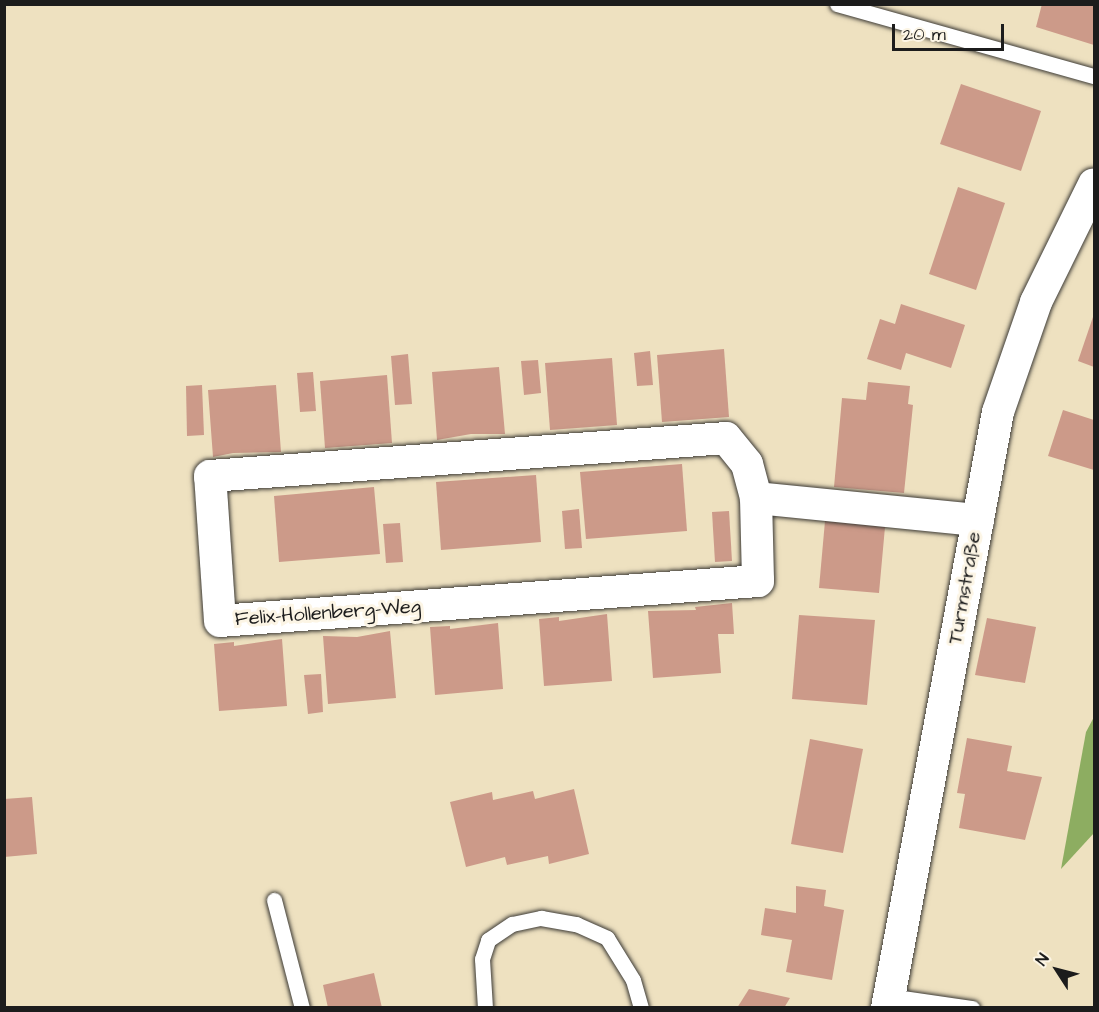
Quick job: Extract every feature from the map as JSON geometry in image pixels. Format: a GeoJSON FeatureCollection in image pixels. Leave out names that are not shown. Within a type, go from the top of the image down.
{"type":"FeatureCollection","features":[{"type":"Feature","properties":{"kind":"street","name":"Turmstraße"},"geometry":{"type":"LineString","coordinates":[[888,1002],[998,412],[1036,302],[1095,184]]}},
{"type":"Feature","properties":{"kind":"street","name":"Felix-Hollenberg-Weg"},"geometry":{"type":"LineString","coordinates":[[726,438],[747,465],[756,498],[758,581],[220,621],[210,476],[726,438]]}},
{"type":"Feature","properties":{"kind":"street"},"geometry":{"type":"LineString","coordinates":[[756,498],[978,520]]}},
{"type":"Feature","properties":{"kind":"lane"},"geometry":{"type":"LineString","coordinates":[[837,4],[1095,76]]}},
{"type":"Feature","properties":{"kind":"lane"},"geometry":{"type":"LineString","coordinates":[[274,900],[302,1008]]}},
{"type":"Feature","properties":{"kind":"lane"},"geometry":{"type":"LineString","coordinates":[[485,1008],[482,959],[488,940],[512,924],[541,918],[576,924],[607,938],[633,980],[641,1008]]}},
{"type":"Feature","properties":{"kind":"lane"},"geometry":{"type":"LineString","coordinates":[[888,1002],[972,1008]]}},
{"type":"Feature","properties":{"kind":"green space"},"geometry":{"type":"Polygon","coordinates":[[[1094,717],[1094,833],[1061,869],[1086,732],[1094,717]]]}},
{"type":"Feature","properties":{"kind":"building"},"geometry":{"type":"Polygon","coordinates":[[[1042,4],[1094,4],[1094,45],[1036,27],[1042,4]]]}},
{"type":"Feature","properties":{"kind":"building"},"geometry":{"type":"Polygon","coordinates":[[[961,84],[1041,111],[1021,171],[940,144],[961,84]]]}},
{"type":"Feature","properties":{"kind":"building"},"geometry":{"type":"Polygon","coordinates":[[[958,187],[1005,203],[976,290],[929,274],[958,187]]]}},
{"type":"Feature","properties":{"kind":"building"},"geometry":{"type":"Polygon","coordinates":[[[901,304],[965,325],[951,368],[906,353],[901,370],[867,359],[880,319],[895,324],[901,304]]]}},
{"type":"Feature","properties":{"kind":"building"},"geometry":{"type":"Polygon","coordinates":[[[1094,314],[1094,367],[1078,361],[1094,314]]]}},
{"type":"Feature","properties":{"kind":"building"},"geometry":{"type":"Polygon","coordinates":[[[724,349],[729,417],[662,422],[657,355],[724,349]]]}},
{"type":"Feature","properties":{"kind":"building"},"geometry":{"type":"Polygon","coordinates":[[[650,351],[653,385],[637,386],[634,353],[650,351]]]}},
{"type":"Feature","properties":{"kind":"building"},"geometry":{"type":"Polygon","coordinates":[[[408,354],[412,404],[395,405],[391,356],[408,354]]]}},
{"type":"Feature","properties":{"kind":"building"},"geometry":{"type":"Polygon","coordinates":[[[612,358],[617,425],[550,430],[545,363],[612,358]]]}},
{"type":"Feature","properties":{"kind":"building"},"geometry":{"type":"Polygon","coordinates":[[[538,360],[541,393],[524,395],[521,361],[538,360]]]}},
{"type":"Feature","properties":{"kind":"building"},"geometry":{"type":"Polygon","coordinates":[[[499,367],[505,434],[471,434],[437,440],[432,372],[499,367]]]}},
{"type":"Feature","properties":{"kind":"building"},"geometry":{"type":"Polygon","coordinates":[[[313,372],[316,411],[300,412],[297,373],[313,372]]]}},
{"type":"Feature","properties":{"kind":"building"},"geometry":{"type":"Polygon","coordinates":[[[387,375],[392,443],[325,448],[320,381],[387,375]]]}},
{"type":"Feature","properties":{"kind":"building"},"geometry":{"type":"Polygon","coordinates":[[[868,382],[910,386],[908,404],[913,405],[904,493],[834,487],[842,398],[866,400],[868,382]]]}},
{"type":"Feature","properties":{"kind":"building"},"geometry":{"type":"Polygon","coordinates":[[[202,385],[204,435],[187,436],[186,386],[202,385]]]}},
{"type":"Feature","properties":{"kind":"building"},"geometry":{"type":"Polygon","coordinates":[[[276,385],[281,452],[233,453],[213,457],[208,390],[276,385]]]}},
{"type":"Feature","properties":{"kind":"building"},"geometry":{"type":"Polygon","coordinates":[[[1063,410],[1094,420],[1094,470],[1048,456],[1063,410]]]}},
{"type":"Feature","properties":{"kind":"building"},"geometry":{"type":"Polygon","coordinates":[[[682,464],[687,531],[586,539],[580,472],[682,464]]]}},
{"type":"Feature","properties":{"kind":"building"},"geometry":{"type":"Polygon","coordinates":[[[536,475],[541,542],[441,550],[436,482],[536,475]]]}},
{"type":"Feature","properties":{"kind":"building"},"geometry":{"type":"Polygon","coordinates":[[[374,487],[380,554],[279,562],[274,496],[374,487]]]}},
{"type":"Feature","properties":{"kind":"building"},"geometry":{"type":"Polygon","coordinates":[[[579,509],[582,548],[565,549],[562,511],[579,509]]]}},
{"type":"Feature","properties":{"kind":"building"},"geometry":{"type":"Polygon","coordinates":[[[729,511],[732,561],[715,562],[712,512],[729,511]]]}},
{"type":"Feature","properties":{"kind":"building"},"geometry":{"type":"Polygon","coordinates":[[[825,521],[885,527],[879,593],[819,588],[825,521]]]}},
{"type":"Feature","properties":{"kind":"building"},"geometry":{"type":"Polygon","coordinates":[[[400,523],[403,562],[386,563],[383,524],[400,523]]]}},
{"type":"Feature","properties":{"kind":"building"},"geometry":{"type":"Polygon","coordinates":[[[732,603],[734,634],[718,634],[721,673],[653,678],[648,611],[696,610],[695,607],[732,603]]]}},
{"type":"Feature","properties":{"kind":"building"},"geometry":{"type":"Polygon","coordinates":[[[607,614],[612,681],[544,686],[539,619],[559,617],[559,621],[607,614]]]}},
{"type":"Feature","properties":{"kind":"building"},"geometry":{"type":"Polygon","coordinates":[[[799,615],[875,620],[867,705],[792,699],[799,615]]]}},
{"type":"Feature","properties":{"kind":"building"},"geometry":{"type":"Polygon","coordinates":[[[987,618],[1036,627],[1025,683],[975,675],[987,618]]]}},
{"type":"Feature","properties":{"kind":"building"},"geometry":{"type":"Polygon","coordinates":[[[498,623],[503,689],[435,695],[430,627],[450,626],[450,629],[498,623]]]}},
{"type":"Feature","properties":{"kind":"building"},"geometry":{"type":"Polygon","coordinates":[[[390,631],[396,698],[328,704],[323,636],[357,637],[390,631]]]}},
{"type":"Feature","properties":{"kind":"building"},"geometry":{"type":"Polygon","coordinates":[[[282,639],[287,706],[219,711],[214,644],[234,642],[234,646],[282,639]]]}},
{"type":"Feature","properties":{"kind":"building"},"geometry":{"type":"Polygon","coordinates":[[[321,674],[323,712],[308,714],[304,675],[321,674]]]}},
{"type":"Feature","properties":{"kind":"building"},"geometry":{"type":"Polygon","coordinates":[[[967,738],[1012,746],[1007,771],[1042,777],[1025,840],[959,828],[965,794],[957,793],[967,738]]]}},
{"type":"Feature","properties":{"kind":"building"},"geometry":{"type":"Polygon","coordinates":[[[810,739],[863,749],[843,853],[791,844],[810,739]]]}},
{"type":"Feature","properties":{"kind":"building"},"geometry":{"type":"Polygon","coordinates":[[[574,789],[589,854],[549,864],[548,856],[507,865],[505,857],[466,867],[450,802],[492,792],[493,800],[533,791],[535,799],[574,789]]]}},
{"type":"Feature","properties":{"kind":"building"},"geometry":{"type":"Polygon","coordinates":[[[32,797],[37,854],[4,857],[4,799],[32,797]]]}},
{"type":"Feature","properties":{"kind":"building"},"geometry":{"type":"Polygon","coordinates":[[[796,886],[826,890],[824,906],[844,910],[832,980],[786,972],[792,940],[761,935],[765,908],[796,913],[796,886]]]}},
{"type":"Feature","properties":{"kind":"building"},"geometry":{"type":"Polygon","coordinates":[[[374,973],[382,1008],[328,1008],[323,985],[374,973]]]}},
{"type":"Feature","properties":{"kind":"building"},"geometry":{"type":"Polygon","coordinates":[[[749,989],[790,998],[784,1008],[737,1008],[749,989]]]}}]}
